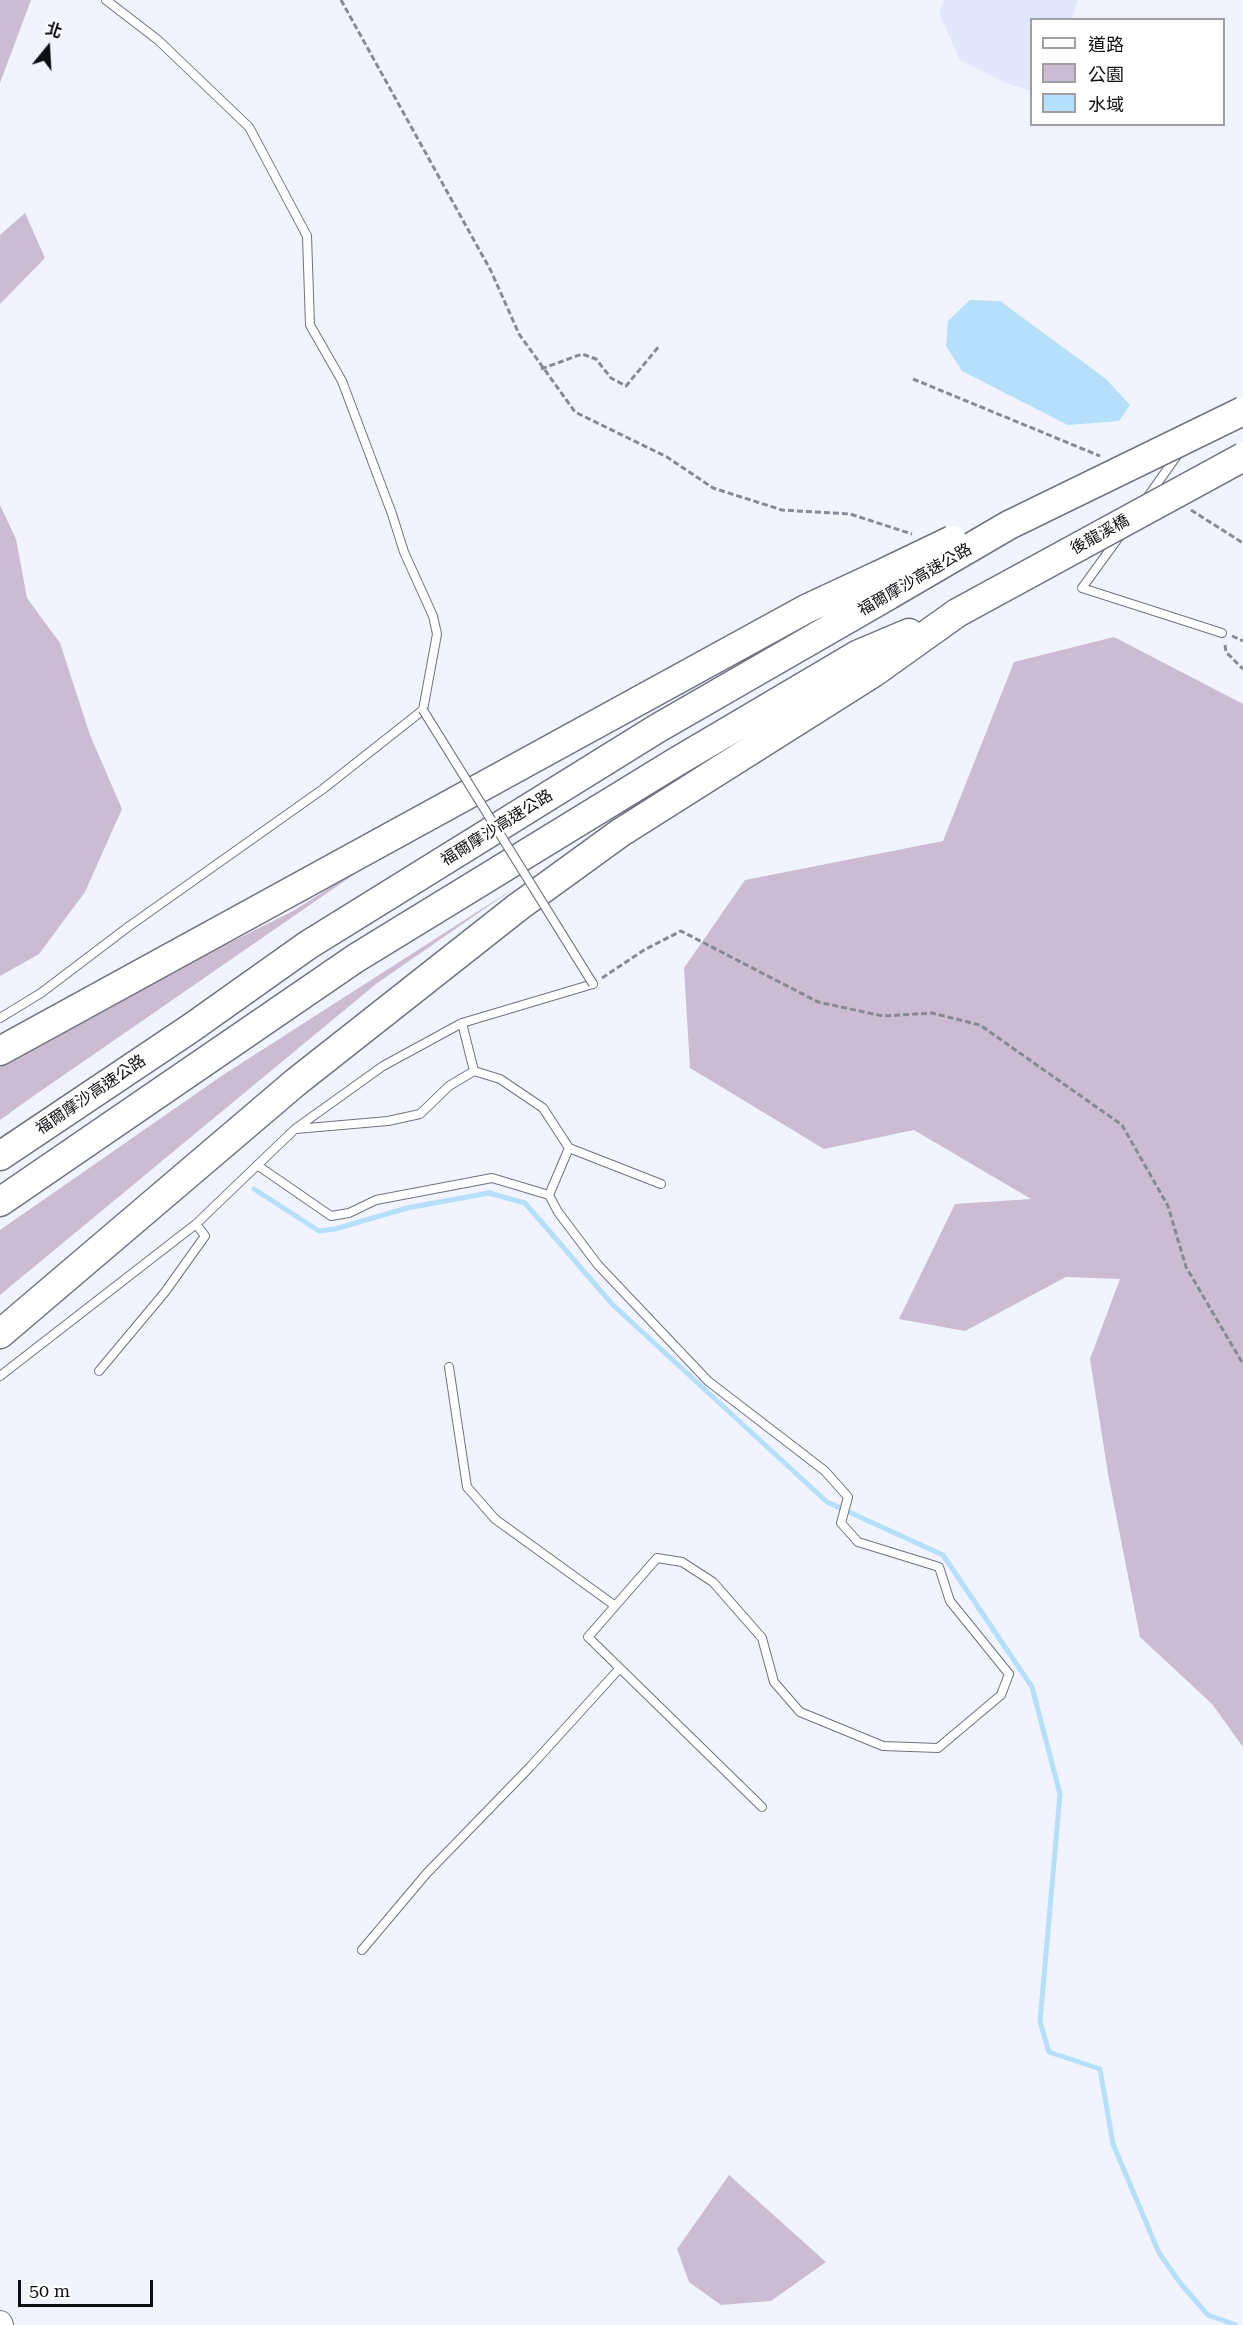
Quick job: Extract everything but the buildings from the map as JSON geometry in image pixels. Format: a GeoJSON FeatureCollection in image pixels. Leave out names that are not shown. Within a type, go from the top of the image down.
{"type":"FeatureCollection","features":[{"type":"Feature","properties":{"kind":"highway"},"geometry":{"type":"LineString","coordinates":[[0,1051],[806,609],[884,585],[944,542],[1009,525],[1243,411]]}},
{"type":"Feature","properties":{"kind":"highway","name":"後龍溪橋"},"geometry":{"type":"LineString","coordinates":[[957,613],[1243,457]]}},
{"type":"Feature","properties":{"kind":"highway","name":"福爾摩沙高速公路"},"geometry":{"type":"LineString","coordinates":[[0,1156],[191,1028],[308,945],[884,585]]}},
{"type":"Feature","properties":{"kind":"highway"},"geometry":{"type":"LineString","coordinates":[[0,1202],[356,958],[676,762],[857,655],[957,613]]}},
{"type":"Feature","properties":{"kind":"highway"},"geometry":{"type":"LineString","coordinates":[[0,1334],[296,1083],[518,907],[620,833],[873,673],[957,613]]}},
{"type":"Feature","properties":{"kind":"lane"},"geometry":{"type":"LineString","coordinates":[[0,1018],[41,993],[128,927],[314,795],[423,710],[437,634],[433,616],[404,552],[342,381],[310,325],[307,236],[249,127],[158,40],[106,0]]}},
{"type":"Feature","properties":{"kind":"lane"},"geometry":{"type":"LineString","coordinates":[[1222,633],[1082,588],[1198,427],[1243,419]]}},
{"type":"Feature","properties":{"kind":"lane"},"geometry":{"type":"LineString","coordinates":[[0,1376],[196,1224],[295,1129],[383,1066],[462,1023],[593,984],[423,710]]}},
{"type":"Feature","properties":{"kind":"lane"},"geometry":{"type":"LineString","coordinates":[[462,1023],[474,1071]]}},
{"type":"Feature","properties":{"kind":"lane"},"geometry":{"type":"LineString","coordinates":[[295,1129],[388,1121],[420,1114],[449,1086],[474,1071],[500,1078],[543,1108],[569,1148],[661,1185]]}},
{"type":"Feature","properties":{"kind":"lane"},"geometry":{"type":"LineString","coordinates":[[549,1195],[569,1148]]}},
{"type":"Feature","properties":{"kind":"lane"},"geometry":{"type":"LineString","coordinates":[[257,1165],[331,1216],[349,1213],[376,1200],[492,1178],[549,1195],[558,1212],[598,1265],[708,1381],[825,1471],[848,1497],[841,1523],[858,1542],[939,1567],[951,1601],[1009,1674],[1001,1695],[938,1748],[883,1746],[800,1712],[774,1682],[762,1638],[713,1582],[682,1562],[657,1558],[588,1637],[762,1807]]}},
{"type":"Feature","properties":{"kind":"lane"},"geometry":{"type":"LineString","coordinates":[[99,1371],[165,1292],[205,1236],[196,1224]]}},
{"type":"Feature","properties":{"kind":"lane"},"geometry":{"type":"LineString","coordinates":[[449,1367],[467,1487],[495,1519],[614,1605]]}},
{"type":"Feature","properties":{"kind":"lane"},"geometry":{"type":"LineString","coordinates":[[362,1950],[427,1873],[530,1767],[619,1669]]}},
{"type":"Feature","properties":{"kind":"path"},"geometry":{"type":"LineString","coordinates":[[341,0],[491,271],[519,334],[541,369],[575,412],[667,457],[713,488],[782,510],[850,514],[916,535]]}},
{"type":"Feature","properties":{"kind":"path"},"geometry":{"type":"LineString","coordinates":[[541,369],[582,354],[596,359],[612,378],[626,386],[660,345]]}},
{"type":"Feature","properties":{"kind":"path"},"geometry":{"type":"LineString","coordinates":[[913,379],[1109,459]]}},
{"type":"Feature","properties":{"kind":"path"},"geometry":{"type":"LineString","coordinates":[[1190,510],[1243,543]]}},
{"type":"Feature","properties":{"kind":"path"},"geometry":{"type":"LineString","coordinates":[[1222,633],[1226,652],[1243,669]]}},
{"type":"Feature","properties":{"kind":"path"},"geometry":{"type":"LineString","coordinates":[[593,984],[644,950],[681,931],[818,1002],[883,1016],[932,1013],[980,1025],[1122,1125],[1168,1206],[1186,1267],[1243,1364]]}},
{"type":"Feature","properties":{"kind":"shaded area"},"geometry":{"type":"Polygon","coordinates":[[[944,0],[1078,0],[1072,18],[1030,18],[1030,91],[1006,83],[960,60],[939,13],[944,0]]]}},
{"type":"Feature","properties":{"kind":"green space"},"geometry":{"type":"Polygon","coordinates":[[[0,0],[31,0],[0,83],[0,0]]]}},
{"type":"Feature","properties":{"kind":"green space"},"geometry":{"type":"Polygon","coordinates":[[[25,213],[45,258],[0,304],[0,235],[25,213]]]}},
{"type":"Feature","properties":{"kind":"green space"},"geometry":{"type":"Polygon","coordinates":[[[0,505],[16,539],[27,598],[60,643],[90,735],[122,809],[85,892],[39,954],[0,976],[0,505]]]}},
{"type":"Feature","properties":{"kind":"green space"},"geometry":{"type":"Polygon","coordinates":[[[1114,637],[1243,704],[1243,1747],[1212,1704],[1140,1637],[1108,1474],[1090,1359],[1120,1279],[1066,1277],[965,1331],[899,1319],[955,1204],[1031,1199],[914,1130],[824,1149],[690,1068],[684,968],[745,880],[943,841],[1014,662],[1114,637]]]}},
{"type":"Feature","properties":{"kind":"green space"},"geometry":{"type":"Polygon","coordinates":[[[388,851],[0,1120],[0,1067],[146,985],[293,911],[388,851]]]}},
{"type":"Feature","properties":{"kind":"green space"},"geometry":{"type":"Polygon","coordinates":[[[516,887],[376,984],[0,1295],[0,1230],[223,1075],[516,887]]]}},
{"type":"Feature","properties":{"kind":"green space"},"geometry":{"type":"Polygon","coordinates":[[[729,2175],[826,2262],[771,2301],[721,2305],[689,2282],[677,2249],[729,2175]]]}},
{"type":"Feature","properties":{"kind":"water"},"geometry":{"type":"Polygon","coordinates":[[[970,300],[1000,301],[1106,379],[1130,405],[1119,421],[1068,425],[962,371],[946,346],[948,321],[970,300]]]}},
{"type":"Feature","properties":{"kind":"waterway"},"geometry":{"type":"LineString","coordinates":[[254,1189],[319,1231],[335,1229],[407,1208],[489,1193],[525,1203],[613,1305],[827,1502],[943,1555],[1032,1687],[1060,1794],[1040,2022],[1049,2052],[1100,2069],[1113,2144],[1159,2253],[1181,2284],[1208,2315],[1236,2325]]}}]}
